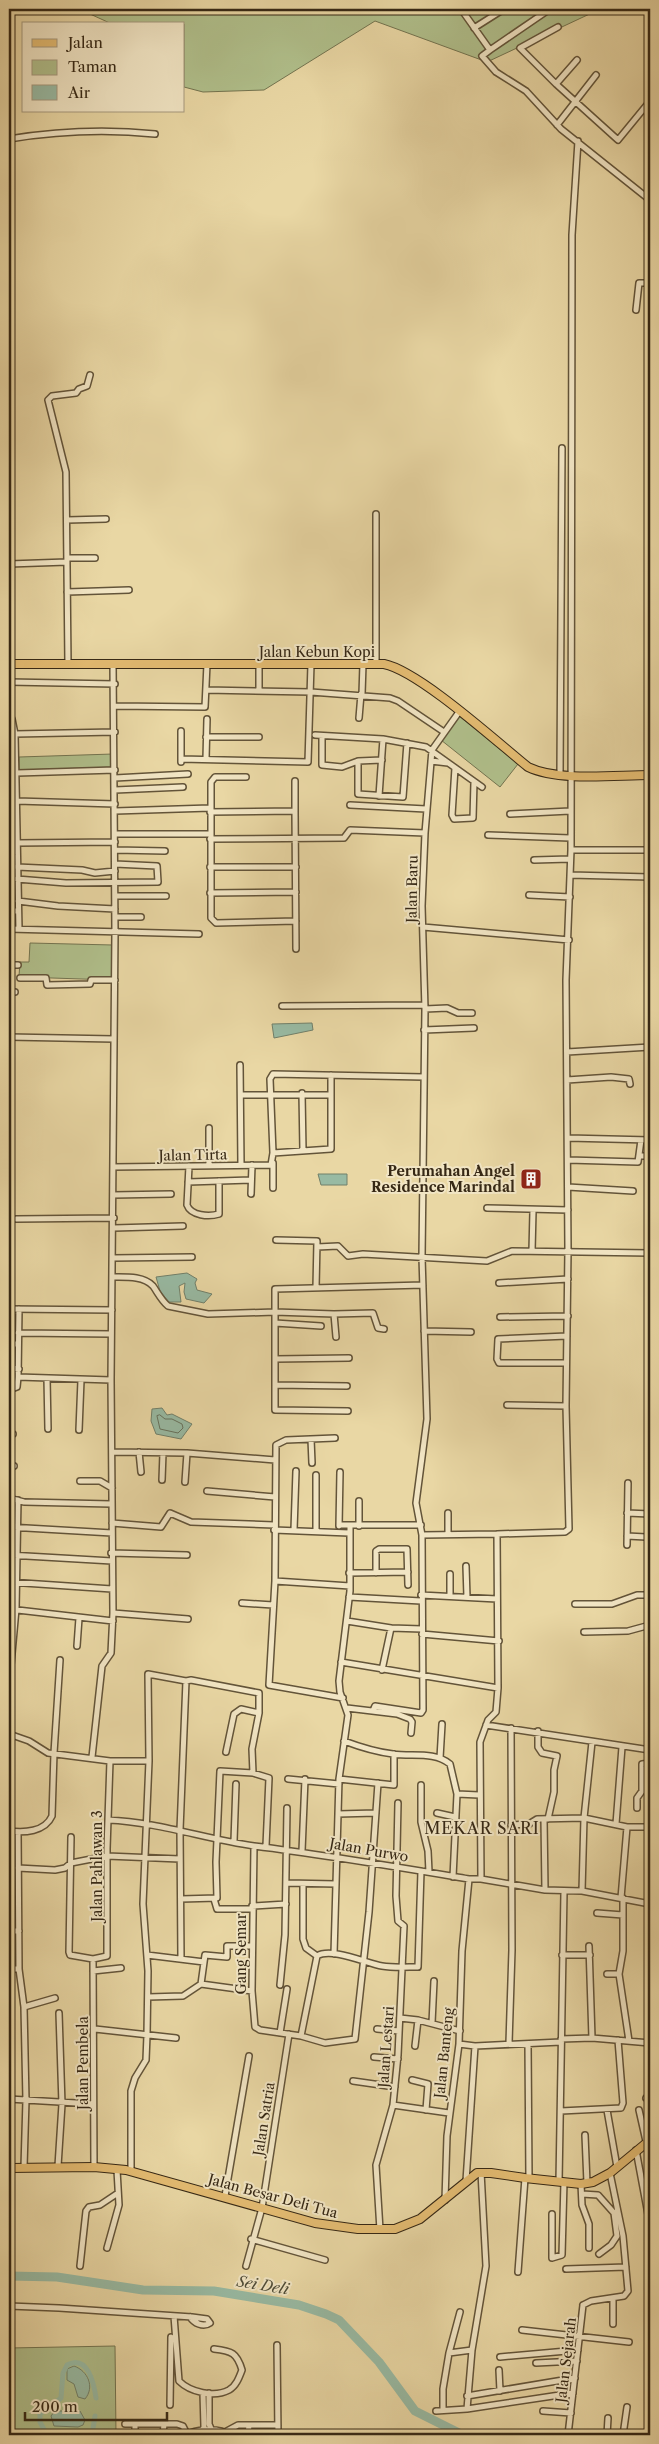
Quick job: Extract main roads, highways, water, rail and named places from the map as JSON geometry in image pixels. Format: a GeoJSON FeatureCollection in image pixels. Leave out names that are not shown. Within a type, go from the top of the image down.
{"type":"FeatureCollection","features":[{"type":"Feature","properties":{"kind":"main road","name":"Jalan Kebun Kopi"},"geometry":{"type":"LineString","coordinates":[[9,664],[376,664],[391,666],[403,672],[459,712],[528,767],[537,771],[570,775],[650,775]]}},
{"type":"Feature","properties":{"kind":"main road","name":"Jalan Besar Deli Tua"},"geometry":{"type":"LineString","coordinates":[[9,2168],[58,2166],[131,2171],[326,2225],[380,2230],[395,2229],[409,2225],[481,2172],[584,2183],[610,2174],[636,2150],[649,2141]]}},
{"type":"Feature","properties":{"kind":"water"},"geometry":{"type":"Polygon","coordinates":[[[312,1023],[313,1030],[274,1038],[272,1024],[312,1023]]]}},
{"type":"Feature","properties":{"kind":"water"},"geometry":{"type":"Polygon","coordinates":[[[318,1174],[347,1174],[347,1185],[321,1185],[318,1174]]]}},
{"type":"Feature","properties":{"kind":"water"},"geometry":{"type":"Polygon","coordinates":[[[187,1273],[197,1279],[195,1283],[197,1290],[212,1294],[204,1303],[186,1299],[184,1292],[185,1283],[179,1286],[181,1302],[169,1302],[160,1291],[156,1277],[187,1273]]]}},
{"type":"Feature","properties":{"kind":"water"},"geometry":{"type":"Polygon","coordinates":[[[162,1408],[167,1415],[172,1414],[192,1424],[181,1439],[156,1434],[151,1421],[152,1409],[162,1408]]]}},
{"type":"Feature","properties":{"kind":"water"},"geometry":{"type":"Polygon","coordinates":[[[74,2366],[79,2368],[89,2380],[90,2385],[85,2399],[78,2397],[74,2384],[67,2380],[67,2369],[74,2366]]]}},
{"type":"Feature","properties":{"kind":"water"},"geometry":{"type":"Polygon","coordinates":[[[80,2411],[85,2420],[83,2425],[78,2427],[54,2426],[51,2416],[54,2412],[80,2411]]]}},
{"type":"Feature","properties":{"kind":"waterway"},"geometry":{"type":"LineString","coordinates":[[643,9],[650,13]]}},
{"type":"Feature","properties":{"kind":"waterway","name":"Sei Deli"},"geometry":{"type":"LineString","coordinates":[[9,2276],[57,2277],[143,2290],[214,2291],[299,2305],[326,2314],[339,2320],[379,2362],[415,2411],[463,2435]]}},
{"type":"Feature","properties":{"kind":"waterway"},"geometry":{"type":"LineString","coordinates":[[47,2435],[40,2422],[40,2414],[61,2398],[63,2373],[67,2365],[74,2363],[85,2367],[94,2385],[96,2398]]}},
{"type":"Feature","properties":{"kind":"waterway"},"geometry":{"type":"LineString","coordinates":[[92,2435],[95,2416]]}},
{"type":"Feature","properties":{"kind":"place","name":"Perumahan Angel Residence Marindal"},"geometry":{"type":"Point","coordinates":[531,1179]}},
{"type":"Feature","properties":{"kind":"district","name":"MEKAR SARI"},"geometry":{"type":"Point","coordinates":[482,1828]}}]}
